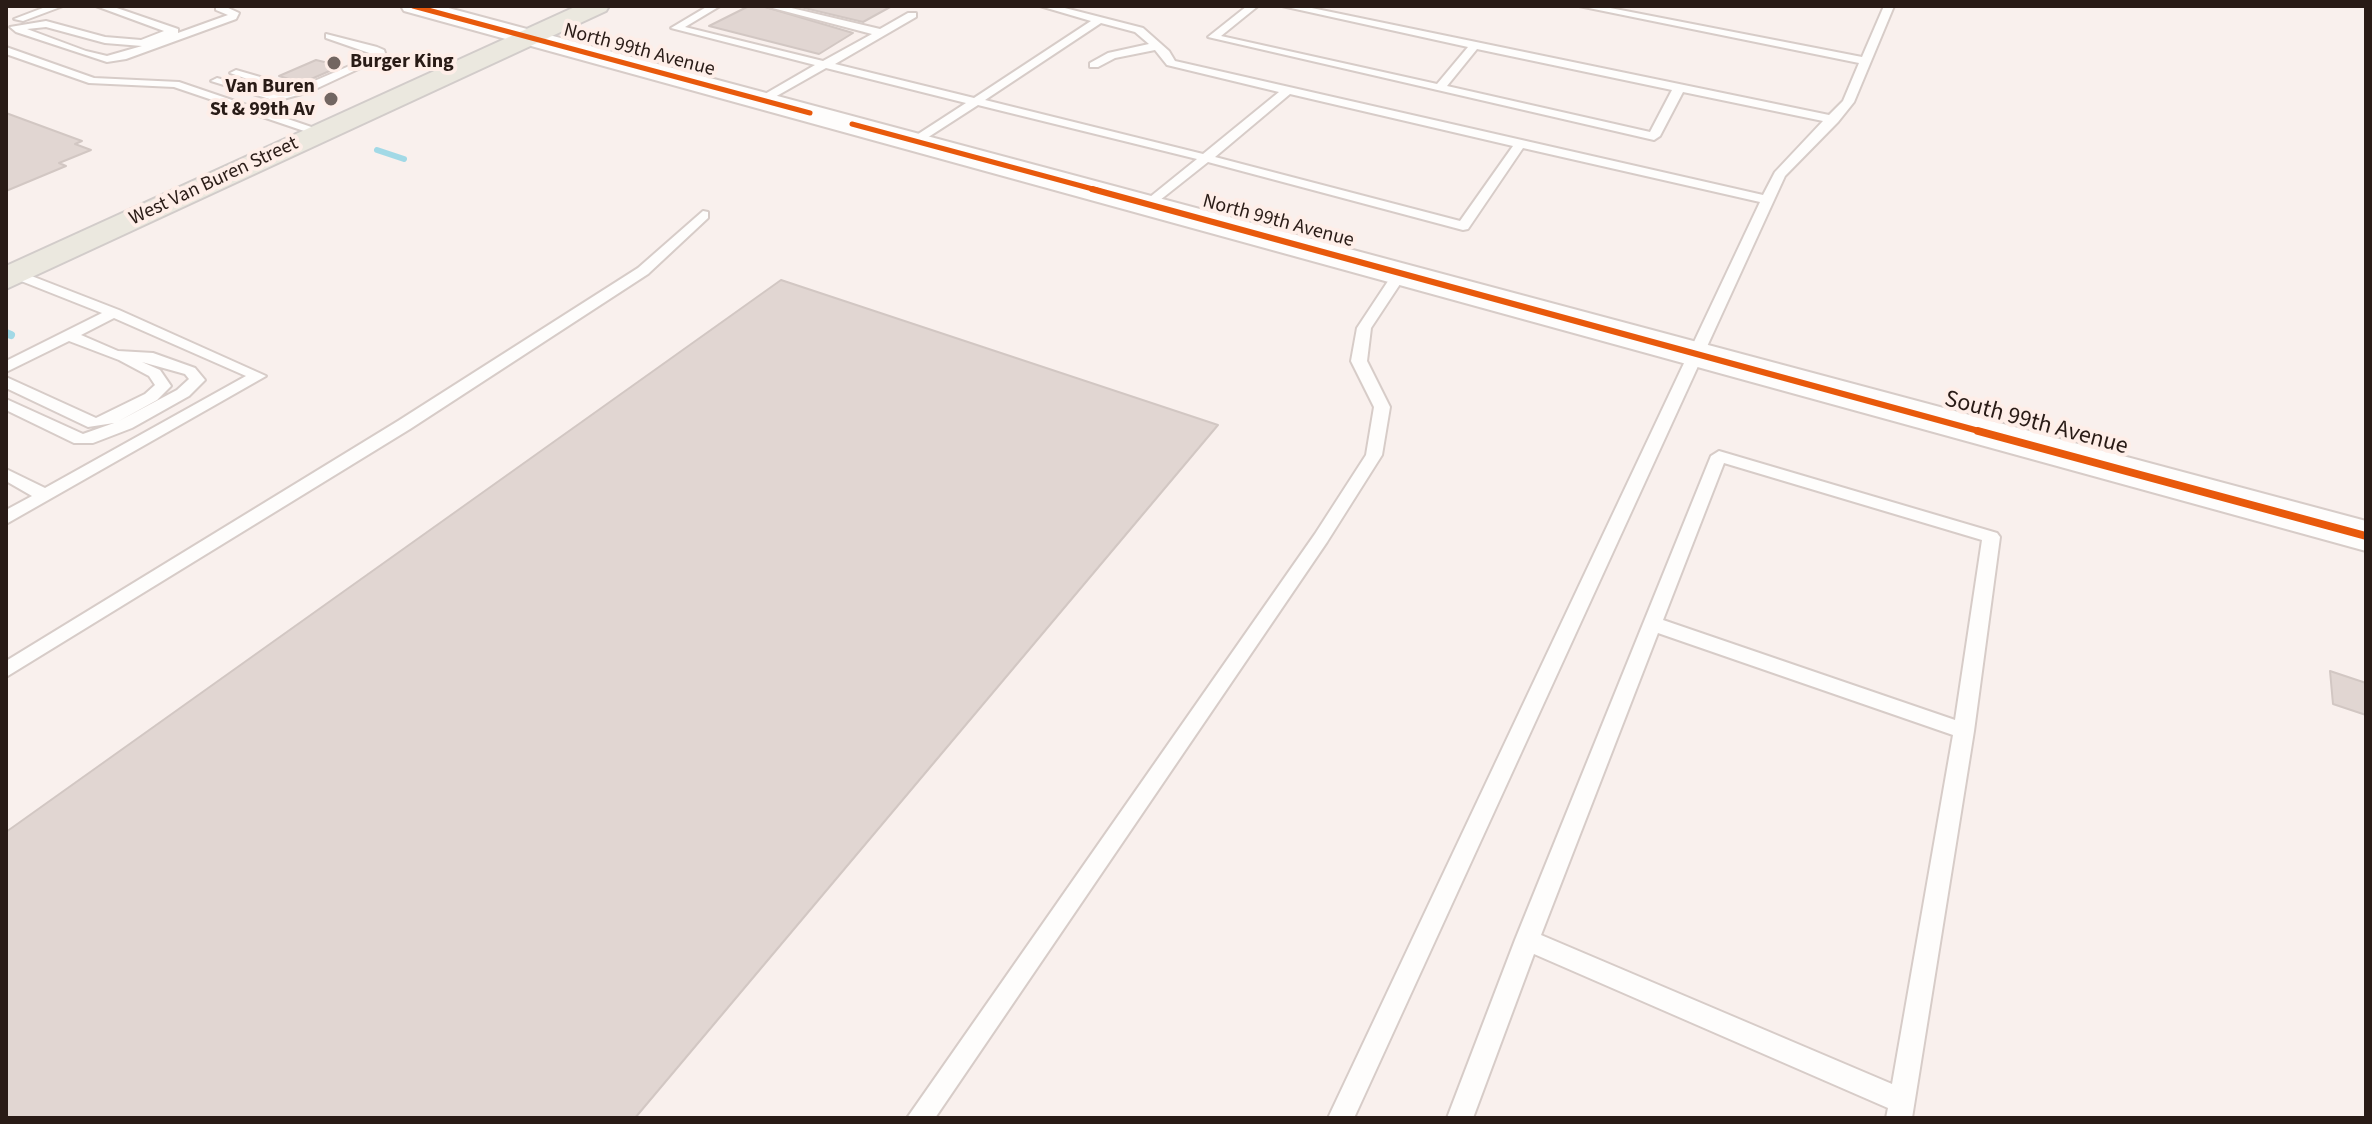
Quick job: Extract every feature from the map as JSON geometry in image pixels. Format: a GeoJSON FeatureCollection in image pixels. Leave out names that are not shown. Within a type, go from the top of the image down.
{"type":"FeatureCollection","features":[{"type":"Feature","properties":{"kind":"main road","name":"North 99th Avenue"},"geometry":{"type":"LineString","coordinates":[[413,6],[1696,352]]}},
{"type":"Feature","properties":{"kind":"main road","name":"West Van Buren Street"},"geometry":{"type":"LineString","coordinates":[[11,277],[597,6]]}},
{"type":"Feature","properties":{"kind":"main road","name":"South 99th Avenue"},"geometry":{"type":"LineString","coordinates":[[1696,352],[2366,536]]}},
{"type":"Feature","properties":{"kind":"lane"},"geometry":{"type":"LineString","coordinates":[[9,25],[58,6]]}},
{"type":"Feature","properties":{"kind":"lane"},"geometry":{"type":"LineString","coordinates":[[101,6],[187,34]]}},
{"type":"Feature","properties":{"kind":"lane"},"geometry":{"type":"LineString","coordinates":[[715,6],[676,28],[1206,158],[1463,226],[1520,144]]}},
{"type":"Feature","properties":{"kind":"lane"},"geometry":{"type":"LineString","coordinates":[[1045,6],[1139,30],[1171,63],[1767,200]]}},
{"type":"Feature","properties":{"kind":"lane"},"geometry":{"type":"LineString","coordinates":[[1253,6],[1213,37],[1654,136],[1679,88]]}},
{"type":"Feature","properties":{"kind":"lane"},"geometry":{"type":"LineString","coordinates":[[1287,6],[1834,120]]}},
{"type":"Feature","properties":{"kind":"lane"},"geometry":{"type":"LineString","coordinates":[[1584,6],[1866,61]]}},
{"type":"Feature","properties":{"kind":"lane"},"geometry":{"type":"LineString","coordinates":[[1341,1118],[1779,175],[1848,102],[1889,6]]}},
{"type":"Feature","properties":{"kind":"lane"},"geometry":{"type":"LineString","coordinates":[[9,25],[107,59],[122,57],[232,17],[234,13],[220,8]]}},
{"type":"Feature","properties":{"kind":"lane"},"geometry":{"type":"LineString","coordinates":[[770,8],[837,26],[881,33]]}},
{"type":"Feature","properties":{"kind":"lane"},"geometry":{"type":"LineString","coordinates":[[762,100],[912,15]]}},
{"type":"Feature","properties":{"kind":"lane"},"geometry":{"type":"LineString","coordinates":[[916,141],[1101,19]]}},
{"type":"Feature","properties":{"kind":"lane"},"geometry":{"type":"LineString","coordinates":[[9,25],[46,24],[105,40],[142,43],[174,31]]}},
{"type":"Feature","properties":{"kind":"lane"},"geometry":{"type":"LineString","coordinates":[[715,38],[728,31]]}},
{"type":"Feature","properties":{"kind":"lane"},"geometry":{"type":"LineString","coordinates":[[217,81],[276,98],[300,92],[381,56],[373,49],[330,36]]}},
{"type":"Feature","properties":{"kind":"lane"},"geometry":{"type":"LineString","coordinates":[[739,44],[753,37]]}},
{"type":"Feature","properties":{"kind":"lane"},"geometry":{"type":"LineString","coordinates":[[763,50],[776,43]]}},
{"type":"Feature","properties":{"kind":"lane"},"geometry":{"type":"LineString","coordinates":[[1439,88],[1475,45]]}},
{"type":"Feature","properties":{"kind":"lane"},"geometry":{"type":"LineString","coordinates":[[1094,65],[1112,55],[1157,46]]}},
{"type":"Feature","properties":{"kind":"lane"},"geometry":{"type":"LineString","coordinates":[[784,55],[797,48]]}},
{"type":"Feature","properties":{"kind":"lane"},"geometry":{"type":"LineString","coordinates":[[6,50],[93,81],[175,84],[320,132]]}},
{"type":"Feature","properties":{"kind":"lane"},"geometry":{"type":"LineString","coordinates":[[236,73],[300,92]]}},
{"type":"Feature","properties":{"kind":"lane"},"geometry":{"type":"LineString","coordinates":[[1150,204],[1288,90]]}},
{"type":"Feature","properties":{"kind":"lane"},"geometry":{"type":"LineString","coordinates":[[6,670],[404,425],[643,271],[703,215]]}},
{"type":"Feature","properties":{"kind":"lane"},"geometry":{"type":"LineString","coordinates":[[920,1118],[1321,538],[1374,455],[1382,407],[1359,361],[1364,328],[1401,272]]}},
{"type":"Feature","properties":{"kind":"lane"},"geometry":{"type":"LineString","coordinates":[[6,518],[258,376],[114,313],[11,277]]}},
{"type":"Feature","properties":{"kind":"lane"},"geometry":{"type":"LineString","coordinates":[[6,367],[114,313]]}},
{"type":"Feature","properties":{"kind":"lane"},"geometry":{"type":"LineString","coordinates":[[6,382],[88,422],[105,421],[151,397],[163,386],[155,373],[69,336]]}},
{"type":"Feature","properties":{"kind":"lane"},"geometry":{"type":"LineString","coordinates":[[6,404],[80,439],[94,438],[183,393],[197,380],[190,371],[153,358],[115,355]]}},
{"type":"Feature","properties":{"kind":"lane"},"geometry":{"type":"LineString","coordinates":[[1460,1118],[1527,940],[1719,456],[1991,537],[1964,731],[1900,1109],[1527,940]]}},
{"type":"Feature","properties":{"kind":"lane"},"geometry":{"type":"LineString","coordinates":[[6,474],[44,495]]}},
{"type":"Feature","properties":{"kind":"lane"},"geometry":{"type":"LineString","coordinates":[[1653,624],[1964,731]]}},
{"type":"Feature","properties":{"kind":"building"},"geometry":{"type":"Polygon","coordinates":[[[749,6],[762,6],[853,33],[819,54],[709,26],[749,6]]]}},
{"type":"Feature","properties":{"kind":"building"},"geometry":{"type":"Polygon","coordinates":[[[796,6],[892,6],[863,22],[796,6]]]}},
{"type":"Feature","properties":{"kind":"building"},"geometry":{"type":"Polygon","coordinates":[[[316,60],[341,66],[302,83],[279,76],[316,60]]]}},
{"type":"Feature","properties":{"kind":"building"},"geometry":{"type":"Polygon","coordinates":[[[6,113],[82,141],[75,144],[91,150],[59,163],[66,166],[6,191],[6,113]]]}},
{"type":"Feature","properties":{"kind":"building"},"geometry":{"type":"Polygon","coordinates":[[[781,280],[1218,425],[635,1118],[6,1118],[6,832],[781,280]]]}},
{"type":"Feature","properties":{"kind":"building"},"geometry":{"type":"Polygon","coordinates":[[[2330,671],[2366,683],[2366,715],[2333,704],[2330,671]]]}},
{"type":"Feature","properties":{"kind":"waterway"},"geometry":{"type":"LineString","coordinates":[[377,150],[404,159]]}},
{"type":"Feature","properties":{"kind":"waterway"},"geometry":{"type":"LineString","coordinates":[[6,333],[11,335]]}},
{"type":"Feature","properties":{"kind":"cycle path"},"geometry":{"type":"LineString","coordinates":[[413,6],[810,113]]}},
{"type":"Feature","properties":{"kind":"cycle path"},"geometry":{"type":"LineString","coordinates":[[852,124],[2366,536]]}},
{"type":"Feature","properties":{"kind":"place","name":"Burger King"},"geometry":{"type":"Point","coordinates":[334,63]}},
{"type":"Feature","properties":{"kind":"place","name":"Van Buren St & 99th Av"},"geometry":{"type":"Point","coordinates":[331,99]}}]}
